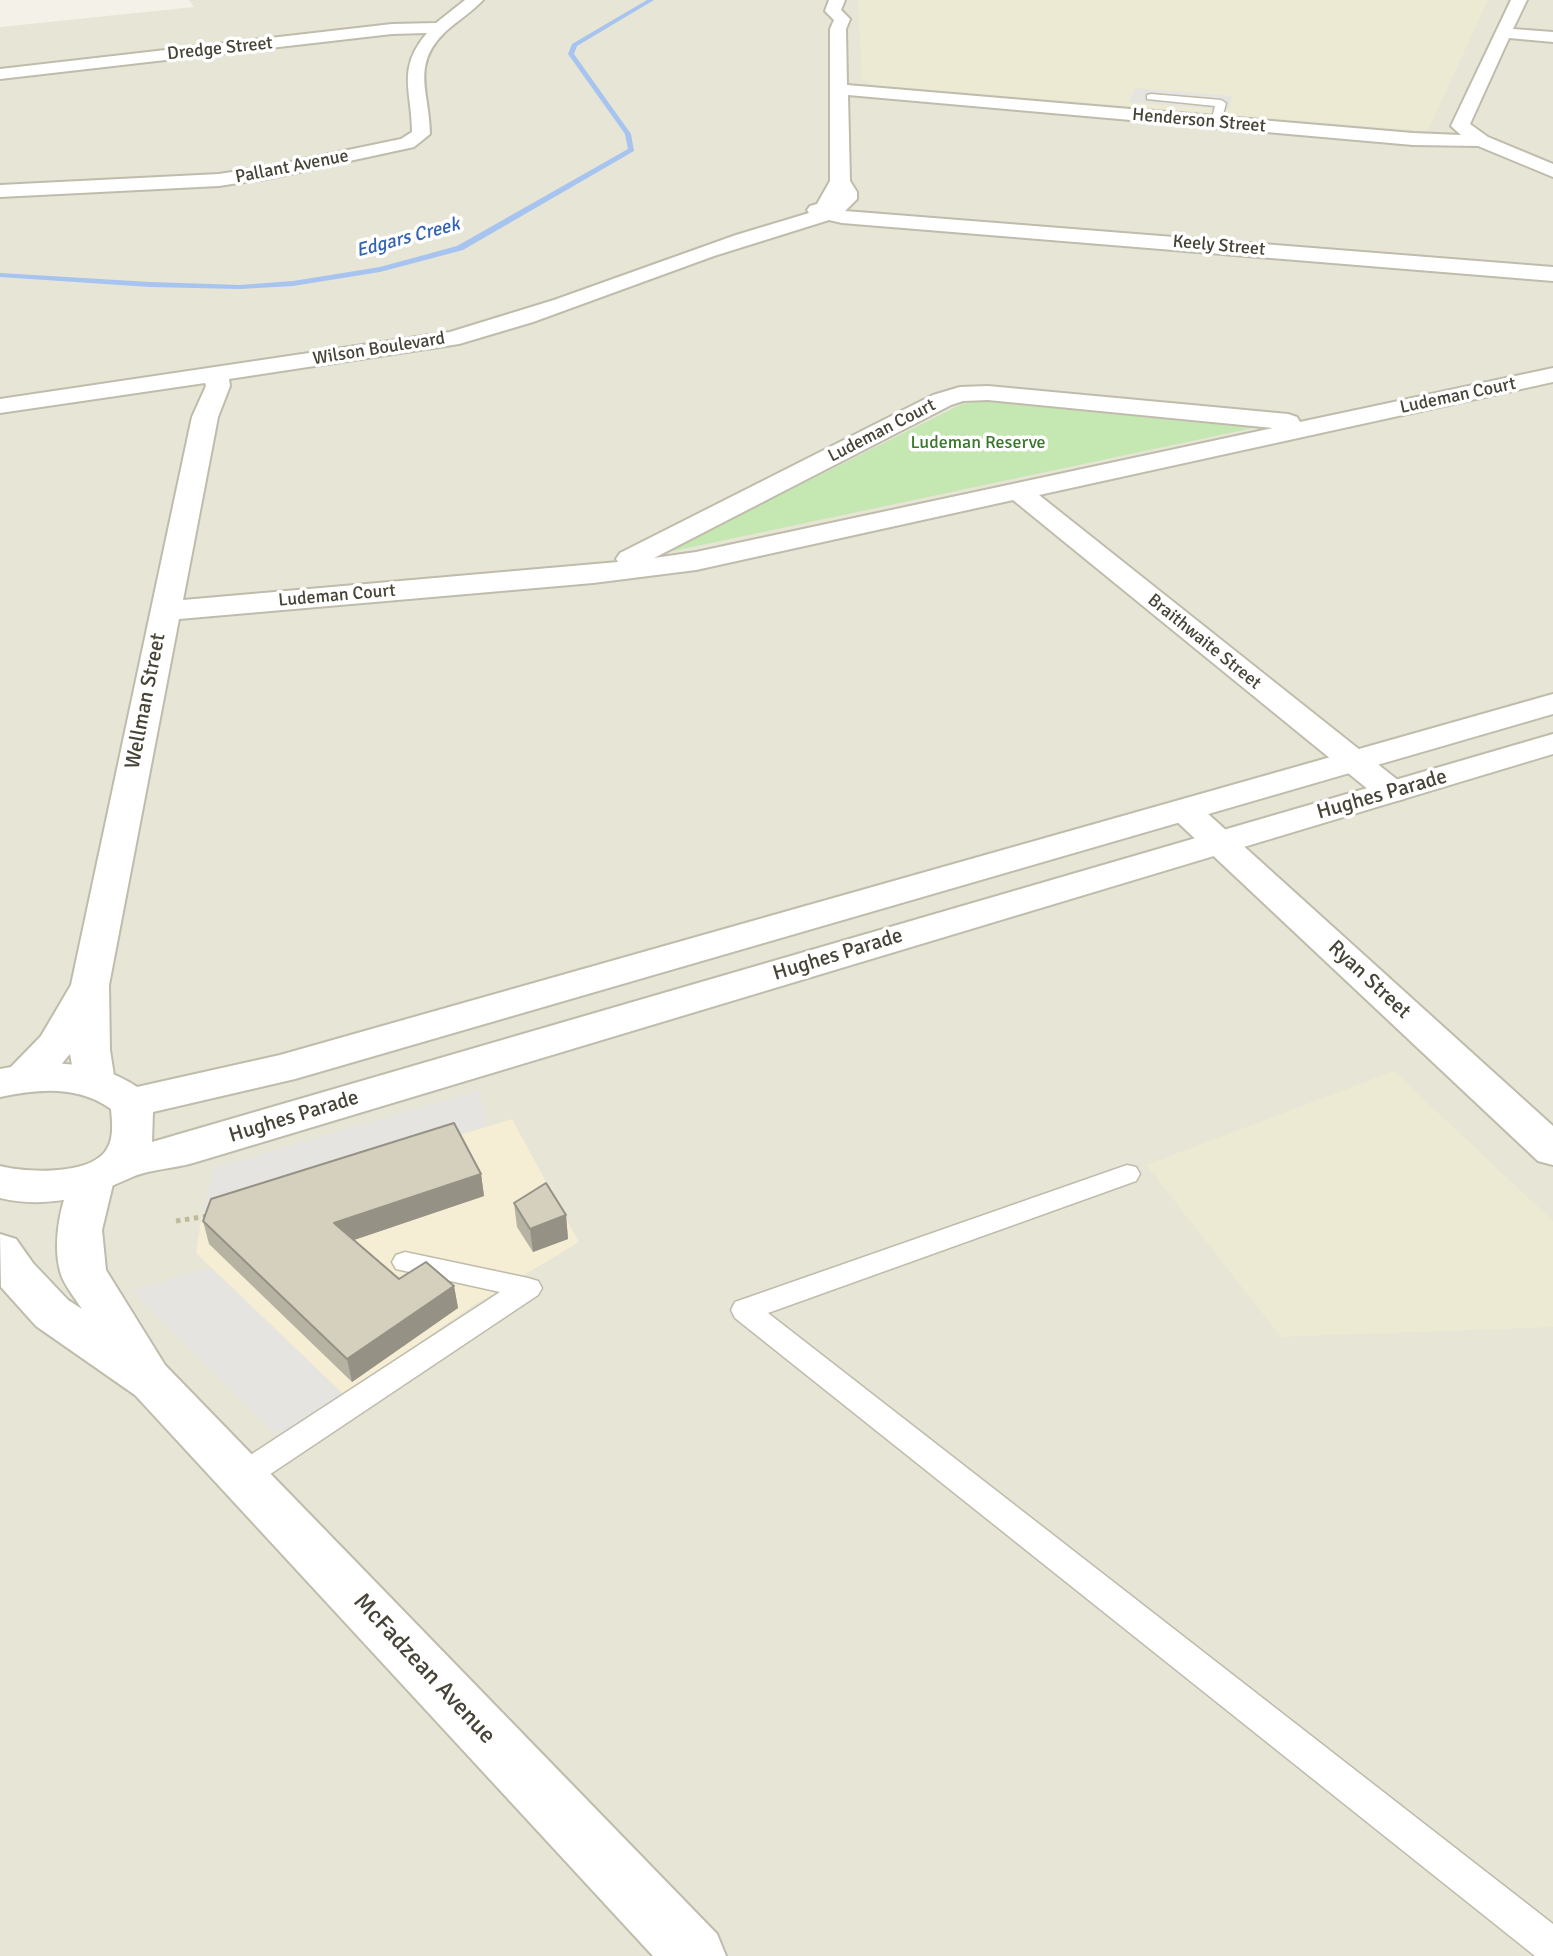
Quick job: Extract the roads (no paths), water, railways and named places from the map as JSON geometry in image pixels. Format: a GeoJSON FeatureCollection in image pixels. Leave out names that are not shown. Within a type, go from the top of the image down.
{"type":"FeatureCollection","features":[{"type":"Feature","properties":{"kind":"street","name":"Pallant Avenue"},"geometry":{"type":"LineString","coordinates":[[0,191],[240,178],[407,143],[421,134],[415,80],[417,59],[440,28],[475,0]]}},
{"type":"Feature","properties":{"kind":"street"},"geometry":{"type":"LineString","coordinates":[[823,211],[846,200],[847,192],[840,181],[838,29],[842,19],[833,12],[838,0]]}},
{"type":"Feature","properties":{"kind":"street"},"geometry":{"type":"LineString","coordinates":[[1481,141],[1460,126],[1519,0]]}},
{"type":"Feature","properties":{"kind":"street","name":"Dredge Street"},"geometry":{"type":"LineString","coordinates":[[0,74],[392,29],[440,28]]}},
{"type":"Feature","properties":{"kind":"street"},"geometry":{"type":"LineString","coordinates":[[1503,31],[1553,36]]}},
{"type":"Feature","properties":{"kind":"street","name":"Henderson Street"},"geometry":{"type":"LineString","coordinates":[[839,89],[1413,139],[1481,141],[1553,171]]}},
{"type":"Feature","properties":{"kind":"street","name":"Keely Street"},"geometry":{"type":"LineString","coordinates":[[823,211],[885,219],[1553,274]]}},
{"type":"Feature","properties":{"kind":"street","name":"Wilson Boulevard"},"geometry":{"type":"LineString","coordinates":[[0,406],[451,338],[487,330],[823,211]]}},
{"type":"Feature","properties":{"kind":"street","name":"Wellman Street"},"geometry":{"type":"LineString","coordinates":[[95,1082],[90,1051],[90,985],[205,417],[218,386],[216,374]]}},
{"type":"Feature","properties":{"kind":"street","name":"Ludeman Court"},"geometry":{"type":"LineString","coordinates":[[164,611],[593,574],[696,561],[1553,375]]}},
{"type":"Feature","properties":{"kind":"street"},"geometry":{"type":"LineString","coordinates":[[177,379],[198,398],[205,417]]}},
{"type":"Feature","properties":{"kind":"street","name":"Ludeman Court"},"geometry":{"type":"LineString","coordinates":[[593,574],[656,548],[942,400],[960,394],[988,393],[1321,426]]}},
{"type":"Feature","properties":{"kind":"street","name":"Braithwaite Street"},"geometry":{"type":"LineString","coordinates":[[1018,491],[1392,792]]}},
{"type":"Feature","properties":{"kind":"street","name":"Hughes Parade"},"geometry":{"type":"LineString","coordinates":[[131,1103],[281,1069],[1553,704]]}},
{"type":"Feature","properties":{"kind":"street","name":"Hughes Parade"},"geometry":{"type":"LineString","coordinates":[[0,1182],[44,1187],[178,1152],[1553,744]]}},
{"type":"Feature","properties":{"kind":"street","name":"Ryan Street"},"geometry":{"type":"LineString","coordinates":[[1184,810],[1553,1150]]}},
{"type":"Feature","properties":{"kind":"street","name":"Wellman Street"},"geometry":{"type":"LineString","coordinates":[[13,1080],[56,1045],[90,985]]}},
{"type":"Feature","properties":{"kind":"street"},"geometry":{"type":"LineString","coordinates":[[13,1080],[65,1077],[95,1082],[131,1103]]}},
{"type":"Feature","properties":{"kind":"street","name":"McFadzean Avenue"},"geometry":{"type":"LineString","coordinates":[[131,1103],[135,1122],[131,1143],[107,1172],[80,1230],[83,1272],[152,1381],[695,1956]]}},
{"type":"Feature","properties":{"kind":"street","name":"McFadzean Avenue"},"geometry":{"type":"LineString","coordinates":[[0,1251],[17,1275],[52,1313],[152,1381]]}},
{"type":"Feature","properties":{"kind":"lane"},"geometry":{"type":"LineString","coordinates":[[1151,97],[1222,103],[1216,122]]}},
{"type":"Feature","properties":{"kind":"lane"},"geometry":{"type":"LineString","coordinates":[[1127,1174],[745,1310],[1553,1947]]}},
{"type":"Feature","properties":{"kind":"lane"},"geometry":{"type":"LineString","coordinates":[[243,1476],[528,1288],[405,1262]]}},
{"type":"Feature","properties":{"kind":"waterway","name":"Edgars Creek"},"geometry":{"type":"LineString","coordinates":[[0,275],[180,286],[266,286],[380,270],[460,248],[632,150],[628,134],[571,54],[574,45],[651,0]]}},
{"type":"Feature","properties":{"kind":"park label","name":"Ludeman Reserve"},"geometry":{"type":"Point","coordinates":[978,443]}}]}
